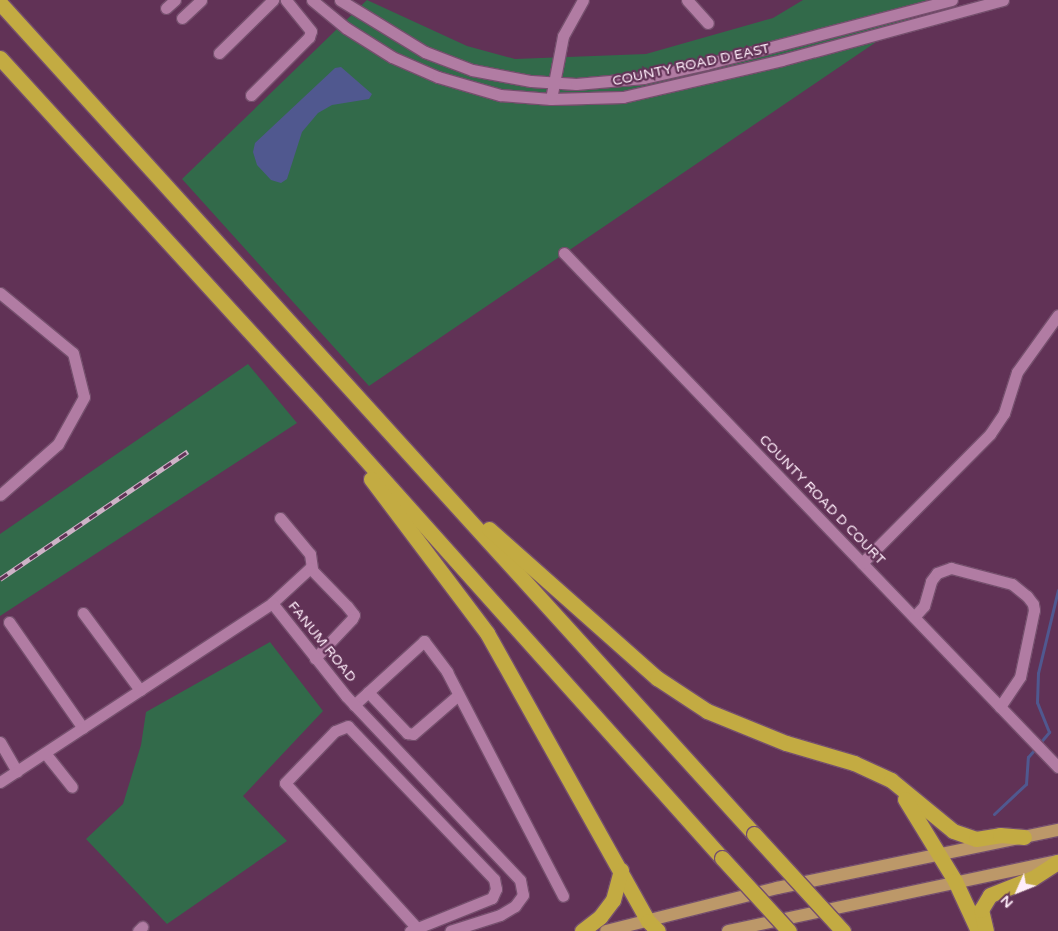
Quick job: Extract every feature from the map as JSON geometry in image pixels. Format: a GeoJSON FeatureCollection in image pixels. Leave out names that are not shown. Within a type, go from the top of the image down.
{"type":"FeatureCollection","features":[{"type":"Feature","properties":{"kind":"highway"},"geometry":{"type":"LineString","coordinates":[[0,3],[842,931]]}},
{"type":"Feature","properties":{"kind":"highway"},"geometry":{"type":"LineString","coordinates":[[0,58],[315,403],[789,931]]}},
{"type":"Feature","properties":{"kind":"highway"},"geometry":{"type":"LineString","coordinates":[[315,403],[487,633],[653,926]]}},
{"type":"Feature","properties":{"kind":"highway"},"geometry":{"type":"LineString","coordinates":[[430,476],[597,628],[656,678],[700,706],[786,743],[854,763],[891,780],[953,831],[976,839],[1000,835],[1024,837]]}},
{"type":"Feature","properties":{"kind":"highway"},"geometry":{"type":"LineString","coordinates":[[891,780],[916,813],[955,881],[978,931]]}},
{"type":"Feature","properties":{"kind":"highway"},"geometry":{"type":"LineString","coordinates":[[986,931],[981,910],[990,895],[1033,878],[1058,861]]}},
{"type":"Feature","properties":{"kind":"highway"},"geometry":{"type":"LineString","coordinates":[[582,931],[600,917],[613,900],[621,870]]}},
{"type":"Feature","properties":{"kind":"main road"},"geometry":{"type":"LineString","coordinates":[[606,931],[653,926],[777,888],[1058,830]]}},
{"type":"Feature","properties":{"kind":"main road"},"geometry":{"type":"LineString","coordinates":[[728,931],[955,881],[1058,861]]}},
{"type":"Feature","properties":{"kind":"street"},"geometry":{"type":"LineString","coordinates":[[182,18],[201,0]]}},
{"type":"Feature","properties":{"kind":"street"},"geometry":{"type":"LineString","coordinates":[[219,53],[273,0]]}},
{"type":"Feature","properties":{"kind":"street"},"geometry":{"type":"LineString","coordinates":[[251,95],[309,37],[311,30],[286,0]]}},
{"type":"Feature","properties":{"kind":"street","name":"COUNTY ROAD D EAST"},"geometry":{"type":"LineString","coordinates":[[312,0],[346,28],[392,56],[438,77],[500,95],[551,99],[623,97],[782,60],[1003,0]]}},
{"type":"Feature","properties":{"kind":"street","name":"COUNTY ROAD D EAST"},"geometry":{"type":"LineString","coordinates":[[340,0],[425,52],[472,70],[554,83],[576,84],[644,78],[952,0]]}},
{"type":"Feature","properties":{"kind":"street"},"geometry":{"type":"LineString","coordinates":[[551,99],[563,36],[583,0]]}},
{"type":"Feature","properties":{"kind":"street"},"geometry":{"type":"LineString","coordinates":[[687,0],[708,23]]}},
{"type":"Feature","properties":{"kind":"street","name":"COUNTY ROAD D COURT"},"geometry":{"type":"LineString","coordinates":[[564,254],[1058,767]]}},
{"type":"Feature","properties":{"kind":"street"},"geometry":{"type":"LineString","coordinates":[[0,293],[73,353],[84,397],[58,444],[0,495]]}},
{"type":"Feature","properties":{"kind":"street"},"geometry":{"type":"LineString","coordinates":[[862,563],[990,434],[1004,413],[1017,372],[1058,315]]}},
{"type":"Feature","properties":{"kind":"street"},"geometry":{"type":"LineString","coordinates":[[280,518],[310,554],[312,569],[354,614],[315,658]]}},
{"type":"Feature","properties":{"kind":"street"},"geometry":{"type":"LineString","coordinates":[[914,617],[924,606],[931,581],[937,573],[951,568],[1012,584],[1027,596],[1034,604],[1034,610],[1020,677],[1000,707]]}},
{"type":"Feature","properties":{"kind":"street"},"geometry":{"type":"LineString","coordinates":[[272,603],[312,569]]}},
{"type":"Feature","properties":{"kind":"street","name":"FANUM ROAD"},"geometry":{"type":"LineString","coordinates":[[0,782],[272,603],[354,705],[520,880],[523,896],[515,906],[500,915],[450,931]]}},
{"type":"Feature","properties":{"kind":"street"},"geometry":{"type":"LineString","coordinates":[[82,613],[140,690]]}},
{"type":"Feature","properties":{"kind":"street"},"geometry":{"type":"LineString","coordinates":[[8,622],[82,728]]}},
{"type":"Feature","properties":{"kind":"street"},"geometry":{"type":"LineString","coordinates":[[354,705],[424,641],[446,672],[563,896]]}},
{"type":"Feature","properties":{"kind":"street"},"geometry":{"type":"LineString","coordinates":[[368,692],[407,733],[413,734],[458,696]]}},
{"type":"Feature","properties":{"kind":"street"},"geometry":{"type":"LineString","coordinates":[[348,726],[494,879],[496,889],[492,898],[414,929],[285,783],[335,731],[348,726]]}},
{"type":"Feature","properties":{"kind":"street"},"geometry":{"type":"LineString","coordinates":[[0,742],[17,771]]}},
{"type":"Feature","properties":{"kind":"street"},"geometry":{"type":"LineString","coordinates":[[45,753],[72,787]]}},
{"type":"Feature","properties":{"kind":"green space"},"geometry":{"type":"Polygon","coordinates":[[[367,0],[467,46],[515,59],[646,54],[773,18],[803,0],[938,0],[369,386],[182,179],[367,0]]]}},
{"type":"Feature","properties":{"kind":"green space"},"geometry":{"type":"Polygon","coordinates":[[[248,364],[297,423],[0,616],[0,534],[248,364]]]}},
{"type":"Feature","properties":{"kind":"green space"},"geometry":{"type":"Polygon","coordinates":[[[270,642],[323,711],[243,796],[287,841],[167,924],[86,839],[123,804],[141,745],[146,712],[270,642]]]}},
{"type":"Feature","properties":{"kind":"water"},"geometry":{"type":"Polygon","coordinates":[[[341,67],[372,94],[369,99],[332,105],[318,113],[302,132],[287,179],[281,183],[271,180],[257,165],[253,152],[255,143],[335,68],[341,67]]]}},
{"type":"Feature","properties":{"kind":"waterway"},"geometry":{"type":"LineString","coordinates":[[1039,744],[1049,732],[1037,702],[1038,673],[1058,590]]}},
{"type":"Feature","properties":{"kind":"waterway"},"geometry":{"type":"LineString","coordinates":[[994,814],[1026,784],[1028,757],[1035,749]]}},
{"type":"Feature","properties":{"kind":"railway"},"geometry":{"type":"LineString","coordinates":[[0,579],[188,451]]}}]}
